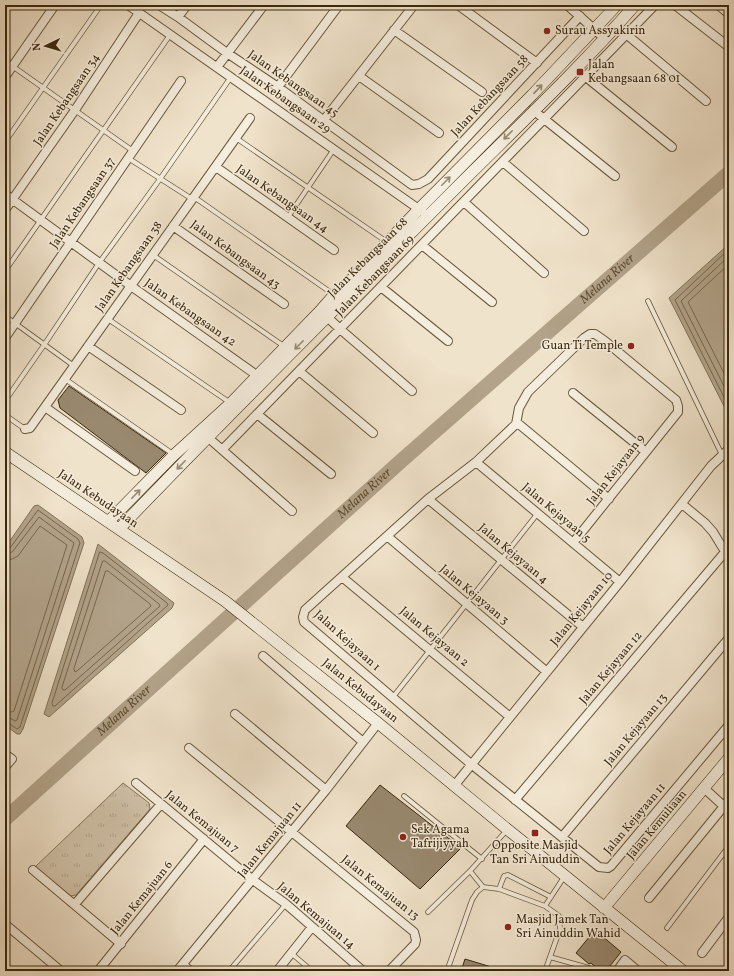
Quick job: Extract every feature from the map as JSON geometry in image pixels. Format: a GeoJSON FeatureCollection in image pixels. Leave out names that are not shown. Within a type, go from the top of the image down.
{"type":"FeatureCollection","features":[{"type":"Feature","properties":{"kind":"street"},"geometry":{"type":"LineString","coordinates":[[5,77],[55,5]]}},
{"type":"Feature","properties":{"kind":"street","name":"Jalan Kebangsaan 29"},"geometry":{"type":"LineString","coordinates":[[128,5],[424,212]]}},
{"type":"Feature","properties":{"kind":"street","name":"Jalan Kebangsaan 45"},"geometry":{"type":"LineString","coordinates":[[159,5],[278,87],[412,185]]}},
{"type":"Feature","properties":{"kind":"street"},"geometry":{"type":"LineString","coordinates":[[178,17],[187,5]]}},
{"type":"Feature","properties":{"kind":"street"},"geometry":{"type":"LineString","coordinates":[[217,67],[264,5]]}},
{"type":"Feature","properties":{"kind":"street"},"geometry":{"type":"LineString","coordinates":[[278,87],[339,5]]}},
{"type":"Feature","properties":{"kind":"street"},"geometry":{"type":"LineString","coordinates":[[324,120],[414,5]]}},
{"type":"Feature","properties":{"kind":"street"},"geometry":{"type":"LineString","coordinates":[[458,5],[537,63]]}},
{"type":"Feature","properties":{"kind":"street"},"geometry":{"type":"LineString","coordinates":[[567,5],[604,38]]}},
{"type":"Feature","properties":{"kind":"street","name":"Jalan Kebangsaan 68"},"geometry":{"type":"LineString","coordinates":[[109,521],[174,455],[204,434],[261,378],[424,212],[617,5]]}},
{"type":"Feature","properties":{"kind":"street","name":"Jalan Kebangsaan 68"},"geometry":{"type":"LineString","coordinates":[[119,529],[231,403],[261,378],[285,347],[324,314],[334,294],[353,278],[387,243],[424,212],[533,110],[635,5]]}},
{"type":"Feature","properties":{"kind":"street","name":"Jalan Kebangsaan 69"},"geometry":{"type":"LineString","coordinates":[[222,450],[503,162],[543,118],[586,77],[655,5]]}},
{"type":"Feature","properties":{"kind":"street"},"geometry":{"type":"LineString","coordinates":[[675,5],[729,47]]}},
{"type":"Feature","properties":{"kind":"street"},"geometry":{"type":"LineString","coordinates":[[718,5],[729,14]]}},
{"type":"Feature","properties":{"kind":"street","name":"Jalan Kebangsaan 34"},"geometry":{"type":"LineString","coordinates":[[5,210],[75,110],[139,13]]}},
{"type":"Feature","properties":{"kind":"street","name":"Jalan Kebangsaan 58"},"geometry":{"type":"LineString","coordinates":[[412,185],[419,184],[428,179],[580,16]]}},
{"type":"Feature","properties":{"kind":"street"},"geometry":{"type":"LineString","coordinates":[[394,30],[482,92]]}},
{"type":"Feature","properties":{"kind":"street"},"geometry":{"type":"LineString","coordinates":[[626,34],[706,101]]}},
{"type":"Feature","properties":{"kind":"street"},"geometry":{"type":"LineString","coordinates":[[359,76],[438,133]]}},
{"type":"Feature","properties":{"kind":"street"},"geometry":{"type":"LineString","coordinates":[[586,77],[672,147]]}},
{"type":"Feature","properties":{"kind":"street","name":"Jalan Kebangsaan 37"},"geometry":{"type":"LineString","coordinates":[[5,338],[181,82]]}},
{"type":"Feature","properties":{"kind":"street"},"geometry":{"type":"LineString","coordinates":[[533,110],[616,176]]}},
{"type":"Feature","properties":{"kind":"street","name":"Jalan Kebangsaan 38"},"geometry":{"type":"LineString","coordinates":[[26,429],[30,428],[250,118]]}},
{"type":"Feature","properties":{"kind":"street"},"geometry":{"type":"LineString","coordinates":[[503,162],[584,231]]}},
{"type":"Feature","properties":{"kind":"street","name":"Jalan Kebangsaan 44"},"geometry":{"type":"LineString","coordinates":[[216,166],[334,250]]}},
{"type":"Feature","properties":{"kind":"street","name":"Jalan Kebangsaan 42"},"geometry":{"type":"LineString","coordinates":[[5,194],[98,263],[261,378]]}},
{"type":"Feature","properties":{"kind":"street"},"geometry":{"type":"LineString","coordinates":[[464,202],[544,273]]}},
{"type":"Feature","properties":{"kind":"street","name":"Jalan Kebangsaan 43"},"geometry":{"type":"LineString","coordinates":[[174,226],[284,304]]}},
{"type":"Feature","properties":{"kind":"street"},"geometry":{"type":"LineString","coordinates":[[422,245],[492,302]]}},
{"type":"Feature","properties":{"kind":"street"},"geometry":{"type":"LineString","coordinates":[[381,287],[448,341]]}},
{"type":"Feature","properties":{"kind":"street"},"geometry":{"type":"LineString","coordinates":[[324,314],[340,330],[412,391]]}},
{"type":"Feature","properties":{"kind":"street","name":"Jalan Kejayaan 9"},"geometry":{"type":"LineString","coordinates":[[516,424],[519,408],[528,392],[590,334],[595,334],[605,341],[676,400],[678,412],[574,543]]}},
{"type":"Feature","properties":{"kind":"street"},"geometry":{"type":"LineString","coordinates":[[88,346],[181,410]]}},
{"type":"Feature","properties":{"kind":"street"},"geometry":{"type":"LineString","coordinates":[[299,371],[373,433]]}},
{"type":"Feature","properties":{"kind":"street"},"geometry":{"type":"LineString","coordinates":[[573,393],[646,452]]}},
{"type":"Feature","properties":{"kind":"street"},"geometry":{"type":"LineString","coordinates":[[45,407],[135,471]]}},
{"type":"Feature","properties":{"kind":"street"},"geometry":{"type":"LineString","coordinates":[[257,414],[331,474]]}},
{"type":"Feature","properties":{"kind":"street"},"geometry":{"type":"LineString","coordinates":[[476,462],[516,424],[520,425],[609,499]]}},
{"type":"Feature","properties":{"kind":"street"},"geometry":{"type":"LineString","coordinates":[[204,434],[292,511]]}},
{"type":"Feature","properties":{"kind":"street","name":"Jalan Kejayaan 10"},"geometry":{"type":"LineString","coordinates":[[454,786],[620,582],[711,466],[729,449]]}},
{"type":"Feature","properties":{"kind":"street","name":"Jalan Kebudayaan"},"geometry":{"type":"LineString","coordinates":[[5,452],[225,600],[682,971]]}},
{"type":"Feature","properties":{"kind":"street","name":"Jalan Kejayaan 1"},"geometry":{"type":"LineString","coordinates":[[471,764],[304,622],[303,617],[305,610],[428,499],[476,462]]}},
{"type":"Feature","properties":{"kind":"street","name":"Jalan Kejayaan 5"},"geometry":{"type":"LineString","coordinates":[[476,462],[620,582]]}},
{"type":"Feature","properties":{"kind":"street","name":"Jalan Kejayaan 4"},"geometry":{"type":"LineString","coordinates":[[428,499],[583,627]]}},
{"type":"Feature","properties":{"kind":"street"},"geometry":{"type":"LineString","coordinates":[[682,504],[705,523],[713,532],[727,555]]}},
{"type":"Feature","properties":{"kind":"street","name":"Jalan Kejayaan 3"},"geometry":{"type":"LineString","coordinates":[[387,536],[547,672]]}},
{"type":"Feature","properties":{"kind":"street","name":"Jalan Kejayaan 12"},"geometry":{"type":"LineString","coordinates":[[515,800],[727,555]]}},
{"type":"Feature","properties":{"kind":"street","name":"Jalan Kejayaan 2"},"geometry":{"type":"LineString","coordinates":[[342,577],[510,716]]}},
{"type":"Feature","properties":{"kind":"street","name":"Jalan Kejayaan 13"},"geometry":{"type":"LineString","coordinates":[[562,837],[729,638]]}},
{"type":"Feature","properties":{"kind":"street"},"geometry":{"type":"LineString","coordinates":[[263,656],[363,742]]}},
{"type":"Feature","properties":{"kind":"street"},"geometry":{"type":"LineString","coordinates":[[235,714],[326,790]]}},
{"type":"Feature","properties":{"kind":"street","name":"Jalan Kemajuan 11"},"geometry":{"type":"LineString","coordinates":[[177,971],[326,790],[378,723]]}},
{"type":"Feature","properties":{"kind":"street","name":"Jalan Kejayaan 11"},"geometry":{"type":"LineString","coordinates":[[471,764],[599,867],[608,868],[729,725]]}},
{"type":"Feature","properties":{"kind":"street","name":"Jalan Kemajuan 13"},"geometry":{"type":"LineString","coordinates":[[189,748],[291,833],[414,932],[416,940],[415,944],[389,971]]}},
{"type":"Feature","properties":{"kind":"street"},"geometry":{"type":"LineString","coordinates":[[5,767],[8,757]]}},
{"type":"Feature","properties":{"kind":"street","name":"Jalan Kemuliaan"},"geometry":{"type":"LineString","coordinates":[[604,908],[729,758]]}},
{"type":"Feature","properties":{"kind":"street","name":"Jalan Kemajuan 7"},"geometry":{"type":"LineString","coordinates":[[136,783],[253,880]]}},
{"type":"Feature","properties":{"kind":"street"},"geometry":{"type":"LineString","coordinates":[[704,788],[726,809]]}},
{"type":"Feature","properties":{"kind":"street"},"geometry":{"type":"LineString","coordinates":[[649,898],[726,809],[729,800]]}},
{"type":"Feature","properties":{"kind":"street"},"geometry":{"type":"LineString","coordinates":[[75,904],[161,804]]}},
{"type":"Feature","properties":{"kind":"street","name":"Jalan Kemajuan 6"},"geometry":{"type":"LineString","coordinates":[[98,971],[204,839]]}},
{"type":"Feature","properties":{"kind":"street"},"geometry":{"type":"LineString","coordinates":[[33,870],[121,944]]}},
{"type":"Feature","properties":{"kind":"street","name":"Jalan Kemajuan 14"},"geometry":{"type":"LineString","coordinates":[[253,880],[286,904],[363,971]]}},
{"type":"Feature","properties":{"kind":"street"},"geometry":{"type":"LineString","coordinates":[[702,953],[729,917]]}},
{"type":"Feature","properties":{"kind":"street"},"geometry":{"type":"LineString","coordinates":[[5,924],[61,971]]}},
{"type":"Feature","properties":{"kind":"street"},"geometry":{"type":"LineString","coordinates":[[277,971],[312,927]]}},
{"type":"Feature","properties":{"kind":"street"},"geometry":{"type":"LineString","coordinates":[[617,971],[625,960],[638,971]]}},
{"type":"Feature","properties":{"kind":"lane"},"geometry":{"type":"LineString","coordinates":[[5,13],[10,5]]}},
{"type":"Feature","properties":{"kind":"lane"},"geometry":{"type":"LineString","coordinates":[[5,142],[42,87],[101,5]]}},
{"type":"Feature","properties":{"kind":"lane"},"geometry":{"type":"LineString","coordinates":[[5,271],[171,35]]}},
{"type":"Feature","properties":{"kind":"lane"},"geometry":{"type":"LineString","coordinates":[[5,61],[133,151]]}},
{"type":"Feature","properties":{"kind":"lane"},"geometry":{"type":"LineString","coordinates":[[5,401],[98,263],[160,179],[231,77]]}},
{"type":"Feature","properties":{"kind":"lane"},"geometry":{"type":"LineString","coordinates":[[236,138],[387,243]]}},
{"type":"Feature","properties":{"kind":"lane"},"geometry":{"type":"LineString","coordinates":[[288,218],[334,149]]}},
{"type":"Feature","properties":{"kind":"lane"},"geometry":{"type":"LineString","coordinates":[[128,158],[193,198],[334,294]]}},
{"type":"Feature","properties":{"kind":"lane"},"geometry":{"type":"LineString","coordinates":[[153,255],[285,347]]}},
{"type":"Feature","properties":{"kind":"lane"},"geometry":{"type":"LineString","coordinates":[[648,301],[722,456]]}},
{"type":"Feature","properties":{"kind":"lane"},"geometry":{"type":"LineString","coordinates":[[5,316],[74,366]]}},
{"type":"Feature","properties":{"kind":"lane"},"geometry":{"type":"LineString","coordinates":[[108,318],[231,403]]}},
{"type":"Feature","properties":{"kind":"lane"},"geometry":{"type":"LineString","coordinates":[[65,378],[174,455]]}},
{"type":"Feature","properties":{"kind":"lane"},"geometry":{"type":"LineString","coordinates":[[5,415],[26,429]]}},
{"type":"Feature","properties":{"kind":"lane"},"geometry":{"type":"LineString","coordinates":[[392,697],[538,513]]}},
{"type":"Feature","properties":{"kind":"lane"},"geometry":{"type":"LineString","coordinates":[[404,796],[482,859]]}},
{"type":"Feature","properties":{"kind":"lane"},"geometry":{"type":"LineString","coordinates":[[428,912],[482,859],[507,830]]}},
{"type":"Feature","properties":{"kind":"lane"},"geometry":{"type":"LineString","coordinates":[[667,928],[729,846]]}},
{"type":"Feature","properties":{"kind":"lane"},"geometry":{"type":"LineString","coordinates":[[470,871],[483,887],[499,889],[545,906],[558,916],[560,929],[545,971]]}},
{"type":"Feature","properties":{"kind":"lane"},"geometry":{"type":"LineString","coordinates":[[499,889],[504,876],[508,875],[550,897]]}},
{"type":"Feature","properties":{"kind":"lane"},"geometry":{"type":"LineString","coordinates":[[545,906],[565,877]]}},
{"type":"Feature","properties":{"kind":"lane"},"geometry":{"type":"LineString","coordinates":[[447,971],[472,900],[477,892],[483,887]]}},
{"type":"Feature","properties":{"kind":"lane"},"geometry":{"type":"LineString","coordinates":[[229,971],[286,904]]}},
{"type":"Feature","properties":{"kind":"lane"},"geometry":{"type":"LineString","coordinates":[[290,953],[312,971]]}},
{"type":"Feature","properties":{"kind":"lane"},"geometry":{"type":"LineString","coordinates":[[550,957],[589,968]]}},
{"type":"Feature","properties":{"kind":"lane"},"geometry":{"type":"LineString","coordinates":[[184,962],[194,971]]}},
{"type":"Feature","properties":{"kind":"green space"},"geometry":{"type":"Polygon","coordinates":[[[123,783],[149,803],[150,809],[76,895],[70,896],[35,867],[123,783]]]}},
{"type":"Feature","properties":{"kind":"water"},"geometry":{"type":"Polygon","coordinates":[[[729,244],[729,416],[669,298],[729,244]]]}},
{"type":"Feature","properties":{"kind":"water"},"geometry":{"type":"Polygon","coordinates":[[[38,505],[82,537],[84,543],[23,729],[20,734],[17,734],[5,725],[5,548],[34,506],[38,505]]]}},
{"type":"Feature","properties":{"kind":"water"},"geometry":{"type":"Polygon","coordinates":[[[98,544],[174,603],[172,608],[49,717],[44,714],[98,544]]]}},
{"type":"Feature","properties":{"kind":"building"},"geometry":{"type":"Polygon","coordinates":[[[69,386],[166,453],[146,473],[60,408],[58,400],[69,386]]]}},
{"type":"Feature","properties":{"kind":"building","name":"Sek Agama Tafrijiyyah"},"geometry":{"type":"Polygon","coordinates":[[[380,785],[461,848],[420,889],[346,826],[380,785]]]}},
{"type":"Feature","properties":{"kind":"building"},"geometry":{"type":"Polygon","coordinates":[[[595,930],[621,952],[606,971],[600,971],[576,953],[595,930]]]}},
{"type":"Feature","properties":{"kind":"building"},"geometry":{"type":"Polygon","coordinates":[[[465,959],[498,969],[498,971],[461,971],[465,959]]]}},
{"type":"Feature","properties":{"kind":"waterway","name":"Melana River"},"geometry":{"type":"LineString","coordinates":[[5,819],[401,461],[729,173]]}},
{"type":"Feature","properties":{"kind":"place","name":"Surau Assyakirin"},"geometry":{"type":"Point","coordinates":[547,31]}},
{"type":"Feature","properties":{"kind":"place","name":"Jalan Kebangsaan 68 01"},"geometry":{"type":"Point","coordinates":[580,72]}},
{"type":"Feature","properties":{"kind":"place","name":"Guan Ti Temple"},"geometry":{"type":"Point","coordinates":[631,346]}},
{"type":"Feature","properties":{"kind":"place","name":"Opposite Masjid Tan Sri Ainuddin"},"geometry":{"type":"Point","coordinates":[535,833]}},
{"type":"Feature","properties":{"kind":"place","name":"Sek Agama Tafrijiyyah"},"geometry":{"type":"Point","coordinates":[403,837]}},
{"type":"Feature","properties":{"kind":"place","name":"Masjid Jamek Tan Sri Ainuddin Wahid"},"geometry":{"type":"Point","coordinates":[508,927]}}]}
